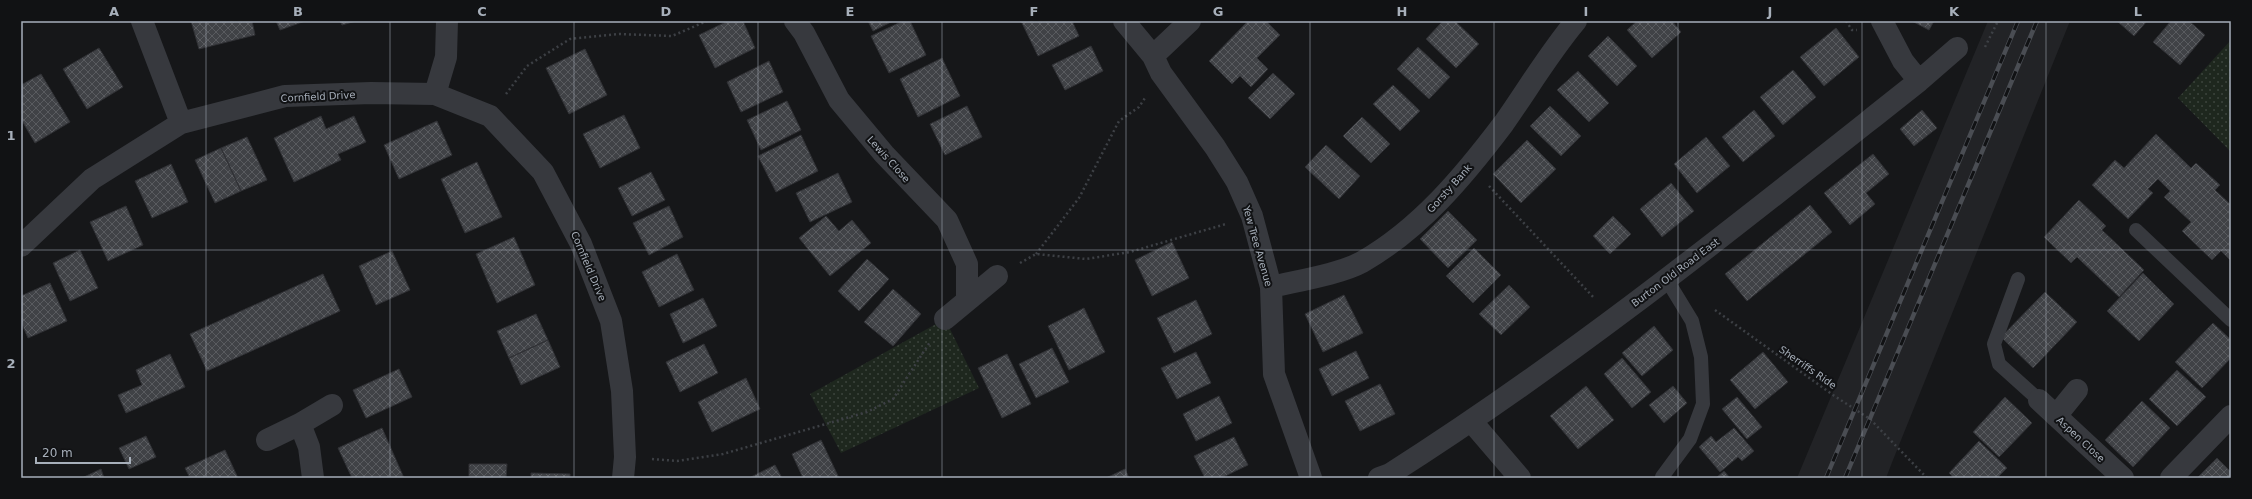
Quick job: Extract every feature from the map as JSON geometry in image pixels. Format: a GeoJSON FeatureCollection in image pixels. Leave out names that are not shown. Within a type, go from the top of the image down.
{"type":"FeatureCollection","features":[{"type":"Feature","properties":{"kind":"street"},"geometry":{"type":"LineString","coordinates":[[142,21],[181,123]]}},
{"type":"Feature","properties":{"kind":"street"},"geometry":{"type":"LineString","coordinates":[[435,94],[446,57],[446,21]]}},
{"type":"Feature","properties":{"kind":"street","name":"Lewis Close"},"geometry":{"type":"LineString","coordinates":[[795,21],[804,33],[839,100],[884,154],[947,220],[967,264],[967,299]]}},
{"type":"Feature","properties":{"kind":"street","name":"Yew Tree Avenue"},"geometry":{"type":"LineString","coordinates":[[1124,21],[1157,64],[1215,147],[1237,182],[1252,216],[1271,287],[1274,374],[1311,478]]}},
{"type":"Feature","properties":{"kind":"street"},"geometry":{"type":"LineString","coordinates":[[1157,64],[1190,21]]}},
{"type":"Feature","properties":{"kind":"street","name":"Gorsty Bank"},"geometry":{"type":"LineString","coordinates":[[1271,287],[1315,277],[1360,263],[1410,230],[1456,182],[1470,165],[1504,122],[1560,40],[1576,21]]}},
{"type":"Feature","properties":{"kind":"street"},"geometry":{"type":"LineString","coordinates":[[1882,21],[1903,61],[1919,81]]}},
{"type":"Feature","properties":{"kind":"street","name":"Burton Old Road East"},"geometry":{"type":"LineString","coordinates":[[1379,478],[1390,474],[1472,422],[1667,280],[1919,81],[1957,48]]}},
{"type":"Feature","properties":{"kind":"street","name":"Cornfield Drive"},"geometry":{"type":"LineString","coordinates":[[21,246],[92,179],[181,123],[286,96],[370,93],[435,94],[490,116],[543,172],[581,244],[611,321],[622,391],[624,467]]}},
{"type":"Feature","properties":{"kind":"street"},"geometry":{"type":"LineString","coordinates":[[945,319],[967,299],[997,276]]}},
{"type":"Feature","properties":{"kind":"street"},"geometry":{"type":"LineString","coordinates":[[2056,416],[2077,390]]}},
{"type":"Feature","properties":{"kind":"street","name":"Aspen Close"},"geometry":{"type":"LineString","coordinates":[[2039,400],[2123,478]]}},
{"type":"Feature","properties":{"kind":"street"},"geometry":{"type":"LineString","coordinates":[[267,440],[300,424],[332,405]]}},
{"type":"Feature","properties":{"kind":"street"},"geometry":{"type":"LineString","coordinates":[[2171,478],[2231,416]]}},
{"type":"Feature","properties":{"kind":"street"},"geometry":{"type":"LineString","coordinates":[[1472,422],[1520,478]]}},
{"type":"Feature","properties":{"kind":"street"},"geometry":{"type":"LineString","coordinates":[[300,424],[310,447],[313,478]]}},
{"type":"Feature","properties":{"kind":"lane"},"geometry":{"type":"LineString","coordinates":[[2136,230],[2231,320]]}},
{"type":"Feature","properties":{"kind":"lane"},"geometry":{"type":"LineString","coordinates":[[2018,279],[1994,344],[1999,364],[2039,400]]}},
{"type":"Feature","properties":{"kind":"lane"},"geometry":{"type":"LineString","coordinates":[[1662,477],[1690,439],[1703,404],[1701,357],[1692,321],[1667,280]]}},
{"type":"Feature","properties":{"kind":"path"},"geometry":{"type":"LineString","coordinates":[[490,116],[527,66],[570,39],[619,34],[672,36],[707,21]]}},
{"type":"Feature","properties":{"kind":"path"},"geometry":{"type":"LineString","coordinates":[[997,276],[1036,254],[1079,198],[1120,121],[1139,107],[1157,64]]}},
{"type":"Feature","properties":{"kind":"path"},"geometry":{"type":"LineString","coordinates":[[1470,165],[1613,319]]}},
{"type":"Feature","properties":{"kind":"path"},"geometry":{"type":"LineString","coordinates":[[1036,254],[1086,259],[1130,252],[1252,216]]}},
{"type":"Feature","properties":{"kind":"path","name":"Sherriffs Ride"},"geometry":{"type":"LineString","coordinates":[[1714,310],[1833,395],[1870,419],[1927,478]]}},
{"type":"Feature","properties":{"kind":"path"},"geometry":{"type":"LineString","coordinates":[[624,467],[723,454],[867,412],[893,399],[945,319]]}},
{"type":"Feature","properties":{"kind":"shaded area"},"geometry":{"type":"Polygon","coordinates":[[[1988,21],[2070,21],[1886,478],[1797,478],[1988,21]]]}},
{"type":"Feature","properties":{"kind":"shaded area"},"geometry":{"type":"Polygon","coordinates":[[[2231,40],[2231,152],[2178,98],[2231,40]]]}},
{"type":"Feature","properties":{"kind":"shaded area"},"geometry":{"type":"Polygon","coordinates":[[[945,319],[979,388],[841,453],[810,394],[945,319]]]}},
{"type":"Feature","properties":{"kind":"building"},"geometry":{"type":"Polygon","coordinates":[[[191,21],[252,21],[255,35],[199,49],[191,21]]]}},
{"type":"Feature","properties":{"kind":"building"},"geometry":{"type":"Polygon","coordinates":[[[276,21],[305,21],[280,30],[276,21]]]}},
{"type":"Feature","properties":{"kind":"building"},"geometry":{"type":"Polygon","coordinates":[[[340,21],[356,21],[342,25],[340,21]]]}},
{"type":"Feature","properties":{"kind":"building"},"geometry":{"type":"Polygon","coordinates":[[[728,21],[743,21],[755,48],[715,68],[699,35],[728,21]]]}},
{"type":"Feature","properties":{"kind":"building"},"geometry":{"type":"Polygon","coordinates":[[[868,21],[893,21],[873,31],[868,21]]]}},
{"type":"Feature","properties":{"kind":"building"},"geometry":{"type":"Polygon","coordinates":[[[903,21],[910,21],[926,55],[889,73],[871,36],[903,21]]]}},
{"type":"Feature","properties":{"kind":"building"},"geometry":{"type":"Polygon","coordinates":[[[1021,21],[1072,21],[1079,36],[1038,56],[1021,21]]]}},
{"type":"Feature","properties":{"kind":"building"},"geometry":{"type":"Polygon","coordinates":[[[1248,21],[1266,21],[1280,35],[1257,58],[1268,69],[1251,87],[1240,76],[1232,84],[1209,61],[1248,21]]]}},
{"type":"Feature","properties":{"kind":"building"},"geometry":{"type":"Polygon","coordinates":[[[1443,21],[1455,21],[1479,44],[1456,68],[1426,39],[1443,21]]]}},
{"type":"Feature","properties":{"kind":"building"},"geometry":{"type":"Polygon","coordinates":[[[1637,21],[1672,21],[1681,32],[1652,58],[1627,30],[1637,21]]]}},
{"type":"Feature","properties":{"kind":"building"},"geometry":{"type":"Polygon","coordinates":[[[1912,21],[1934,21],[1929,30],[1912,21]]]}},
{"type":"Feature","properties":{"kind":"building"},"geometry":{"type":"Polygon","coordinates":[[[2117,21],[2147,21],[2134,36],[2117,21]]]}},
{"type":"Feature","properties":{"kind":"building"},"geometry":{"type":"Polygon","coordinates":[[[2171,21],[2189,21],[2205,35],[2180,65],[2153,42],[2171,21]]]}},
{"type":"Feature","properties":{"kind":"building"},"geometry":{"type":"Polygon","coordinates":[[[1836,28],[1859,57],[1824,86],[1800,57],[1836,28]]]}},
{"type":"Feature","properties":{"kind":"building"},"geometry":{"type":"Polygon","coordinates":[[[1608,36],[1637,66],[1617,86],[1588,56],[1608,36]]]}},
{"type":"Feature","properties":{"kind":"building"},"geometry":{"type":"Polygon","coordinates":[[[1091,46],[1103,71],[1065,90],[1052,65],[1091,46]]]}},
{"type":"Feature","properties":{"kind":"building"},"geometry":{"type":"Polygon","coordinates":[[[1418,47],[1450,77],[1429,99],[1397,69],[1418,47]]]}},
{"type":"Feature","properties":{"kind":"building"},"geometry":{"type":"Polygon","coordinates":[[[99,48],[123,87],[87,109],[63,69],[99,48]]]}},
{"type":"Feature","properties":{"kind":"building"},"geometry":{"type":"Polygon","coordinates":[[[585,49],[607,95],[569,114],[546,68],[585,49]]]}},
{"type":"Feature","properties":{"kind":"building"},"geometry":{"type":"Polygon","coordinates":[[[942,58],[960,96],[918,117],[900,79],[942,58]]]}},
{"type":"Feature","properties":{"kind":"building"},"geometry":{"type":"Polygon","coordinates":[[[769,61],[783,92],[741,112],[727,82],[769,61]]]}},
{"type":"Feature","properties":{"kind":"building"},"geometry":{"type":"Polygon","coordinates":[[[1793,70],[1816,97],[1783,125],[1760,97],[1793,70]]]}},
{"type":"Feature","properties":{"kind":"building"},"geometry":{"type":"Polygon","coordinates":[[[1578,71],[1609,103],[1589,122],[1557,90],[1578,71]]]}},
{"type":"Feature","properties":{"kind":"building"},"geometry":{"type":"Polygon","coordinates":[[[1273,73],[1295,94],[1270,119],[1248,98],[1273,73]]]}},
{"type":"Feature","properties":{"kind":"building"},"geometry":{"type":"Polygon","coordinates":[[[41,74],[70,122],[35,143],[21,119],[21,85],[41,74]]]}},
{"type":"Feature","properties":{"kind":"building"},"geometry":{"type":"Polygon","coordinates":[[[1393,85],[1420,111],[1400,131],[1373,104],[1393,85]]]}},
{"type":"Feature","properties":{"kind":"building"},"geometry":{"type":"Polygon","coordinates":[[[787,101],[801,130],[761,150],[747,120],[787,101]]]}},
{"type":"Feature","properties":{"kind":"building"},"geometry":{"type":"Polygon","coordinates":[[[967,106],[982,137],[945,155],[930,124],[967,106]]]}},
{"type":"Feature","properties":{"kind":"building"},"geometry":{"type":"Polygon","coordinates":[[[1550,106],[1581,136],[1561,156],[1530,126],[1550,106]]]}},
{"type":"Feature","properties":{"kind":"building"},"geometry":{"type":"Polygon","coordinates":[[[1754,110],[1775,136],[1743,162],[1722,137],[1754,110]]]}},
{"type":"Feature","properties":{"kind":"building"},"geometry":{"type":"Polygon","coordinates":[[[1922,110],[1937,128],[1914,146],[1900,129],[1922,110]]]}},
{"type":"Feature","properties":{"kind":"building"},"geometry":{"type":"Polygon","coordinates":[[[624,115],[640,148],[600,168],[583,134],[624,115]]]}},
{"type":"Feature","properties":{"kind":"building"},"geometry":{"type":"Polygon","coordinates":[[[321,116],[326,129],[354,116],[366,142],[338,154],[341,160],[294,182],[274,138],[321,116]]]}},
{"type":"Feature","properties":{"kind":"building"},"geometry":{"type":"Polygon","coordinates":[[[1362,117],[1390,144],[1371,163],[1343,136],[1362,117]]]}},
{"type":"Feature","properties":{"kind":"building"},"geometry":{"type":"Polygon","coordinates":[[[437,121],[452,155],[399,179],[384,145],[437,121]]]}},
{"type":"Feature","properties":{"kind":"building"},"geometry":{"type":"Polygon","coordinates":[[[2156,134],[2191,168],[2196,163],[2220,185],[2215,190],[2231,205],[2231,261],[2221,251],[2212,260],[2182,231],[2191,222],[2164,197],[2170,191],[2158,179],[2148,189],[2153,193],[2128,219],[2092,185],[2115,160],[2124,168],[2156,134]]]}},
{"type":"Feature","properties":{"kind":"building"},"geometry":{"type":"Polygon","coordinates":[[[801,135],[818,171],[776,192],[758,156],[801,135]]]}},
{"type":"Feature","properties":{"kind":"building"},"geometry":{"type":"Polygon","coordinates":[[[247,137],[267,180],[241,191],[221,148],[247,137]]]}},
{"type":"Feature","properties":{"kind":"building"},"geometry":{"type":"Polygon","coordinates":[[[1706,137],[1730,166],[1697,193],[1674,164],[1706,137]]]}},
{"type":"Feature","properties":{"kind":"building"},"geometry":{"type":"Polygon","coordinates":[[[1527,140],[1556,169],[1521,203],[1493,174],[1527,140]]]}},
{"type":"Feature","properties":{"kind":"building"},"geometry":{"type":"Polygon","coordinates":[[[1326,145],[1360,176],[1339,199],[1305,167],[1326,145]]]}},
{"type":"Feature","properties":{"kind":"building"},"geometry":{"type":"Polygon","coordinates":[[[221,148],[241,191],[215,203],[195,160],[221,148]]]}},
{"type":"Feature","properties":{"kind":"building"},"geometry":{"type":"Polygon","coordinates":[[[1873,154],[1889,174],[1866,193],[1875,204],[1850,225],[1824,193],[1873,154]]]}},
{"type":"Feature","properties":{"kind":"building"},"geometry":{"type":"Polygon","coordinates":[[[477,162],[502,217],[465,233],[441,179],[477,162]]]}},
{"type":"Feature","properties":{"kind":"building"},"geometry":{"type":"Polygon","coordinates":[[[171,164],[188,202],[152,218],[135,181],[171,164]]]}},
{"type":"Feature","properties":{"kind":"building"},"geometry":{"type":"Polygon","coordinates":[[[651,172],[665,200],[632,216],[618,188],[651,172]]]}},
{"type":"Feature","properties":{"kind":"building"},"geometry":{"type":"Polygon","coordinates":[[[838,173],[852,202],[810,222],[796,193],[838,173]]]}},
{"type":"Feature","properties":{"kind":"building"},"geometry":{"type":"Polygon","coordinates":[[[1671,183],[1694,211],[1662,237],[1640,209],[1671,183]]]}},
{"type":"Feature","properties":{"kind":"building"},"geometry":{"type":"Polygon","coordinates":[[[2079,200],[2106,226],[2102,230],[2144,270],[2119,297],[2077,257],[2071,263],[2044,237],[2079,200]]]}},
{"type":"Feature","properties":{"kind":"building"},"geometry":{"type":"Polygon","coordinates":[[[1810,205],[1832,232],[1747,301],[1725,274],[1810,205]]]}},
{"type":"Feature","properties":{"kind":"building"},"geometry":{"type":"Polygon","coordinates":[[[126,206],[143,245],[108,261],[90,222],[126,206]]]}},
{"type":"Feature","properties":{"kind":"building"},"geometry":{"type":"Polygon","coordinates":[[[669,206],[683,237],[649,255],[633,223],[669,206]]]}},
{"type":"Feature","properties":{"kind":"building"},"geometry":{"type":"Polygon","coordinates":[[[1448,211],[1477,240],[1448,268],[1420,239],[1448,211]]]}},
{"type":"Feature","properties":{"kind":"building"},"geometry":{"type":"Polygon","coordinates":[[[826,216],[839,231],[852,220],[871,243],[830,276],[799,238],[826,216]]]}},
{"type":"Feature","properties":{"kind":"building"},"geometry":{"type":"Polygon","coordinates":[[[1613,216],[1631,234],[1610,254],[1593,236],[1613,216]]]}},
{"type":"Feature","properties":{"kind":"building"},"geometry":{"type":"Polygon","coordinates":[[[514,237],[535,285],[497,303],[476,254],[514,237]]]}},
{"type":"Feature","properties":{"kind":"building"},"geometry":{"type":"Polygon","coordinates":[[[1172,242],[1189,278],[1152,296],[1135,260],[1172,242]]]}},
{"type":"Feature","properties":{"kind":"building"},"geometry":{"type":"Polygon","coordinates":[[[1474,248],[1501,275],[1473,303],[1446,276],[1474,248]]]}},
{"type":"Feature","properties":{"kind":"building"},"geometry":{"type":"Polygon","coordinates":[[[80,250],[98,288],[70,301],[53,263],[80,250]]]}},
{"type":"Feature","properties":{"kind":"building"},"geometry":{"type":"Polygon","coordinates":[[[392,251],[410,290],[376,305],[359,266],[392,251]]]}},
{"type":"Feature","properties":{"kind":"building"},"geometry":{"type":"Polygon","coordinates":[[[677,254],[694,290],[659,307],[642,272],[677,254]]]}},
{"type":"Feature","properties":{"kind":"building"},"geometry":{"type":"Polygon","coordinates":[[[867,259],[889,279],[859,311],[838,291],[867,259]]]}},
{"type":"Feature","properties":{"kind":"building"},"geometry":{"type":"Polygon","coordinates":[[[2143,273],[2174,304],[2139,341],[2107,311],[2143,273]]]}},
{"type":"Feature","properties":{"kind":"building"},"geometry":{"type":"Polygon","coordinates":[[[323,274],[340,311],[207,371],[190,334],[323,274]]]}},
{"type":"Feature","properties":{"kind":"building"},"geometry":{"type":"Polygon","coordinates":[[[50,283],[67,321],[28,338],[21,322],[21,296],[50,283]]]}},
{"type":"Feature","properties":{"kind":"building"},"geometry":{"type":"Polygon","coordinates":[[[1509,285],[1530,307],[1501,335],[1479,314],[1509,285]]]}},
{"type":"Feature","properties":{"kind":"building"},"geometry":{"type":"Polygon","coordinates":[[[893,289],[921,314],[893,346],[864,322],[893,289]]]}},
{"type":"Feature","properties":{"kind":"building"},"geometry":{"type":"Polygon","coordinates":[[[2045,292],[2077,322],[2033,368],[2001,337],[2045,292]]]}},
{"type":"Feature","properties":{"kind":"building"},"geometry":{"type":"Polygon","coordinates":[[[1344,295],[1363,333],[1323,352],[1305,314],[1344,295]]]}},
{"type":"Feature","properties":{"kind":"building"},"geometry":{"type":"Polygon","coordinates":[[[703,298],[717,326],[683,343],[670,314],[703,298]]]}},
{"type":"Feature","properties":{"kind":"building"},"geometry":{"type":"Polygon","coordinates":[[[1196,300],[1212,334],[1174,353],[1157,318],[1196,300]]]}},
{"type":"Feature","properties":{"kind":"building"},"geometry":{"type":"Polygon","coordinates":[[[1084,308],[1105,352],[1069,370],[1048,326],[1084,308]]]}},
{"type":"Feature","properties":{"kind":"building"},"geometry":{"type":"Polygon","coordinates":[[[536,314],[548,340],[509,358],[497,331],[536,314]]]}},
{"type":"Feature","properties":{"kind":"building"},"geometry":{"type":"Polygon","coordinates":[[[2213,323],[2231,340],[2231,358],[2202,388],[2175,362],[2213,323]]]}},
{"type":"Feature","properties":{"kind":"building"},"geometry":{"type":"Polygon","coordinates":[[[1654,326],[1673,350],[1642,376],[1622,353],[1654,326]]]}},
{"type":"Feature","properties":{"kind":"building"},"geometry":{"type":"Polygon","coordinates":[[[548,340],[560,367],[521,385],[509,358],[548,340]]]}},
{"type":"Feature","properties":{"kind":"building"},"geometry":{"type":"Polygon","coordinates":[[[704,344],[718,373],[680,392],[666,362],[704,344]]]}},
{"type":"Feature","properties":{"kind":"building"},"geometry":{"type":"Polygon","coordinates":[[[1052,348],[1069,382],[1036,398],[1019,364],[1052,348]]]}},
{"type":"Feature","properties":{"kind":"building"},"geometry":{"type":"Polygon","coordinates":[[[1356,351],[1369,378],[1332,396],[1319,369],[1356,351]]]}},
{"type":"Feature","properties":{"kind":"building"},"geometry":{"type":"Polygon","coordinates":[[[1196,352],[1211,383],[1177,399],[1161,368],[1196,352]]]}},
{"type":"Feature","properties":{"kind":"building"},"geometry":{"type":"Polygon","coordinates":[[[1763,352],[1788,382],[1755,409],[1730,380],[1763,352]]]}},
{"type":"Feature","properties":{"kind":"building"},"geometry":{"type":"Polygon","coordinates":[[[170,354],[185,387],[126,413],[118,395],[142,385],[136,370],[170,354]]]}},
{"type":"Feature","properties":{"kind":"building"},"geometry":{"type":"Polygon","coordinates":[[[1007,354],[1031,404],[1002,418],[978,368],[1007,354]]]}},
{"type":"Feature","properties":{"kind":"building"},"geometry":{"type":"Polygon","coordinates":[[[1622,358],[1651,392],[1632,408],[1604,374],[1622,358]]]}},
{"type":"Feature","properties":{"kind":"building"},"geometry":{"type":"Polygon","coordinates":[[[399,369],[412,397],[366,418],[353,390],[399,369]]]}},
{"type":"Feature","properties":{"kind":"building"},"geometry":{"type":"Polygon","coordinates":[[[2177,370],[2206,397],[2177,426],[2149,399],[2177,370]]]}},
{"type":"Feature","properties":{"kind":"building"},"geometry":{"type":"Polygon","coordinates":[[[746,378],[760,409],[712,432],[698,402],[746,378]]]}},
{"type":"Feature","properties":{"kind":"building"},"geometry":{"type":"Polygon","coordinates":[[[1380,384],[1395,414],[1360,431],[1345,401],[1380,384]]]}},
{"type":"Feature","properties":{"kind":"building"},"geometry":{"type":"Polygon","coordinates":[[[1586,386],[1614,420],[1578,449],[1550,416],[1586,386]]]}},
{"type":"Feature","properties":{"kind":"building"},"geometry":{"type":"Polygon","coordinates":[[[1673,386],[1687,403],[1664,423],[1649,405],[1673,386]]]}},
{"type":"Feature","properties":{"kind":"building"},"geometry":{"type":"Polygon","coordinates":[[[1219,396],[1232,423],[1196,441],[1183,414],[1219,396]]]}},
{"type":"Feature","properties":{"kind":"building"},"geometry":{"type":"Polygon","coordinates":[[[1737,397],[1762,427],[1747,439],[1722,409],[1737,397]]]}},
{"type":"Feature","properties":{"kind":"building"},"geometry":{"type":"Polygon","coordinates":[[[2005,397],[2032,423],[1999,457],[1973,432],[2005,397]]]}},
{"type":"Feature","properties":{"kind":"building"},"geometry":{"type":"Polygon","coordinates":[[[2142,401],[2170,428],[2133,467],[2105,440],[2142,401]]]}},
{"type":"Feature","properties":{"kind":"building"},"geometry":{"type":"Polygon","coordinates":[[[382,428],[404,478],[352,478],[338,448],[382,428]]]}},
{"type":"Feature","properties":{"kind":"building"},"geometry":{"type":"Polygon","coordinates":[[[1734,428],[1754,451],[1742,461],[1738,457],[1720,472],[1699,447],[1711,436],[1716,442],[1734,428]]]}},
{"type":"Feature","properties":{"kind":"building"},"geometry":{"type":"Polygon","coordinates":[[[146,436],[156,457],[129,469],[119,448],[146,436]]]}},
{"type":"Feature","properties":{"kind":"building"},"geometry":{"type":"Polygon","coordinates":[[[1234,437],[1248,465],[1221,478],[1205,478],[1194,456],[1234,437]]]}},
{"type":"Feature","properties":{"kind":"building"},"geometry":{"type":"Polygon","coordinates":[[[821,440],[839,478],[803,478],[792,454],[821,440]]]}},
{"type":"Feature","properties":{"kind":"building"},"geometry":{"type":"Polygon","coordinates":[[[1979,441],[2007,468],[1997,478],[1954,478],[1949,473],[1979,441]]]}},
{"type":"Feature","properties":{"kind":"building"},"geometry":{"type":"Polygon","coordinates":[[[225,450],[238,478],[190,478],[185,468],[225,450]]]}},
{"type":"Feature","properties":{"kind":"building"},"geometry":{"type":"Polygon","coordinates":[[[2217,458],[2231,472],[2231,478],[2197,478],[2217,458]]]}},
{"type":"Feature","properties":{"kind":"building"},"geometry":{"type":"Polygon","coordinates":[[[469,464],[507,464],[506,478],[469,478],[469,464]]]}},
{"type":"Feature","properties":{"kind":"building"},"geometry":{"type":"Polygon","coordinates":[[[775,465],[782,478],[751,478],[751,477],[775,465]]]}},
{"type":"Feature","properties":{"kind":"building"},"geometry":{"type":"Polygon","coordinates":[[[101,469],[104,478],[82,478],[101,469]]]}},
{"type":"Feature","properties":{"kind":"building"},"geometry":{"type":"Polygon","coordinates":[[[1125,469],[1129,478],[1106,478],[1125,469]]]}},
{"type":"Feature","properties":{"kind":"building"},"geometry":{"type":"Polygon","coordinates":[[[1724,471],[1730,478],[1716,478],[1724,471]]]}},
{"type":"Feature","properties":{"kind":"building"},"geometry":{"type":"Polygon","coordinates":[[[531,473],[570,474],[570,478],[531,478],[531,473]]]}},
{"type":"Feature","properties":{"kind":"railway"},"geometry":{"type":"LineString","coordinates":[[1826,478],[2018,21]]}},
{"type":"Feature","properties":{"kind":"railway"},"geometry":{"type":"LineString","coordinates":[[1845,478],[2037,21]]}}]}
